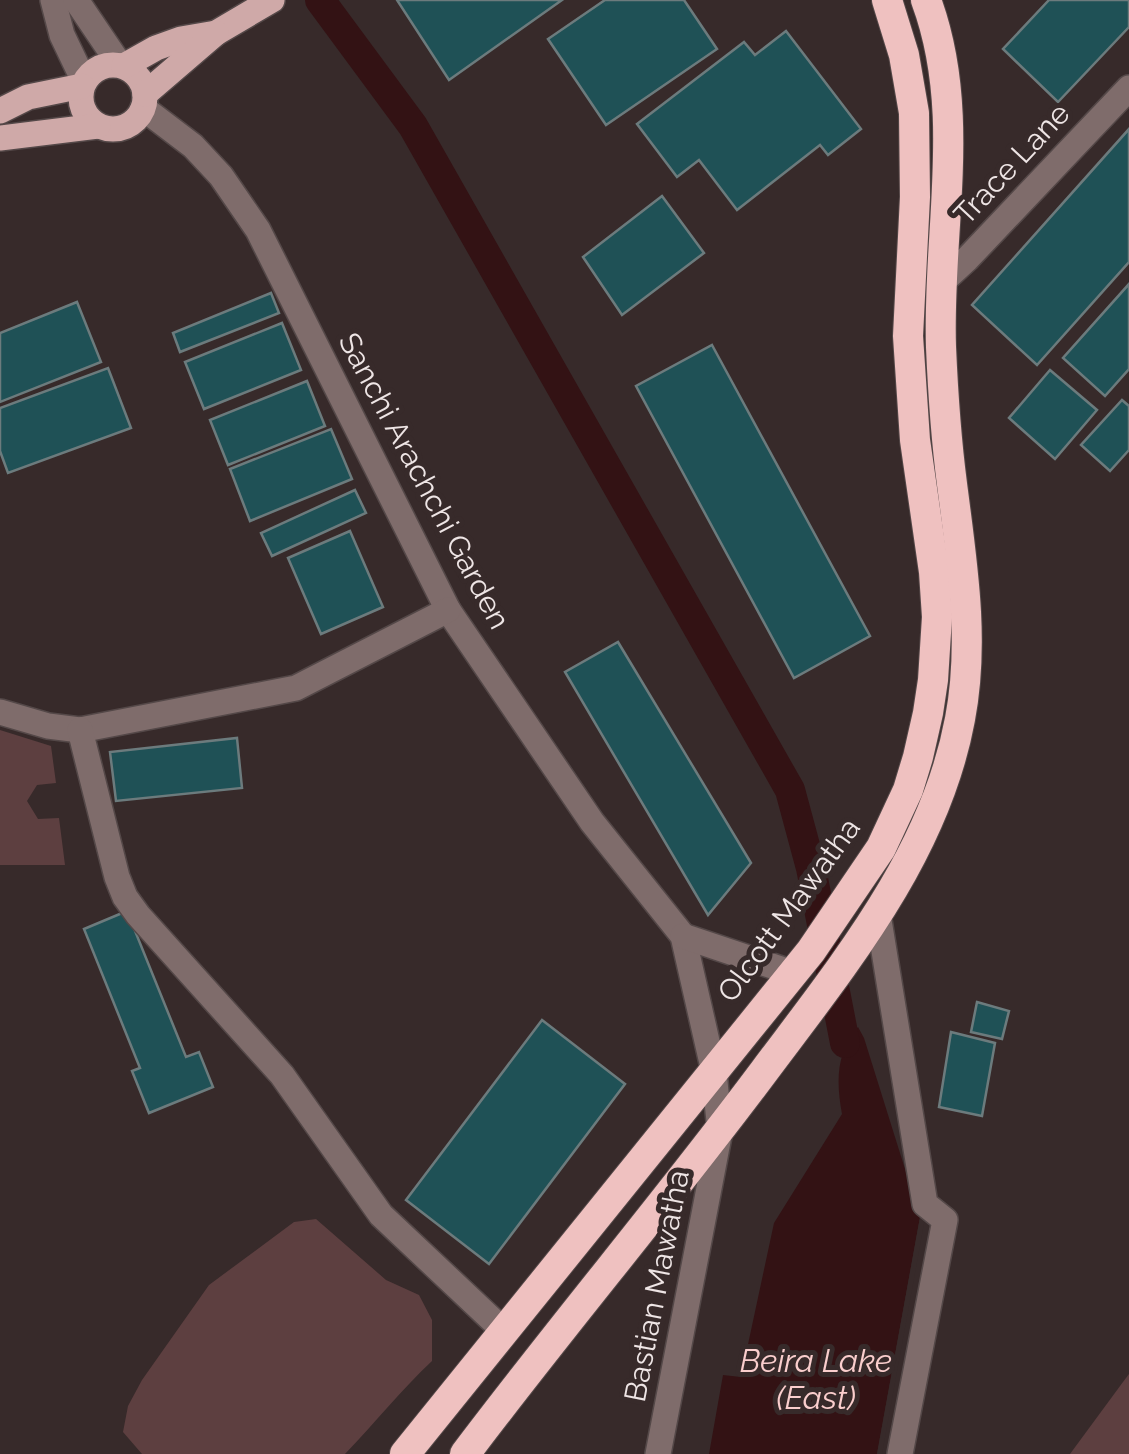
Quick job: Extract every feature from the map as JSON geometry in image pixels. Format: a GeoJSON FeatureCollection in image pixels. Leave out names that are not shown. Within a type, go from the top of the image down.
{"type":"FeatureCollection","features":[{"type":"Feature","properties":{"kind":"highway","name":"Olcott Mawatha"},"geometry":{"type":"LineString","coordinates":[[405,1454],[802,962],[867,870],[895,820],[918,757],[930,696],[937,616],[910,386],[914,112],[904,56],[886,0]]}},
{"type":"Feature","properties":{"kind":"highway"},"geometry":{"type":"LineString","coordinates":[[465,1454],[678,1186],[820,998],[878,914],[919,841],[946,777],[961,716],[967,649],[964,578],[944,411],[941,284],[950,132],[938,40],[926,0]]}},
{"type":"Feature","properties":{"kind":"highway"},"geometry":{"type":"LineString","coordinates":[[910,283],[941,284]]}},
{"type":"Feature","properties":{"kind":"main road"},"geometry":{"type":"LineString","coordinates":[[83,83],[81,101],[90,120],[108,129],[130,125],[144,101],[218,32],[272,0]]}},
{"type":"Feature","properties":{"kind":"main road"},"geometry":{"type":"LineString","coordinates":[[0,111],[28,97],[83,83],[100,66],[122,66],[181,38],[218,32]]}},
{"type":"Feature","properties":{"kind":"main road"},"geometry":{"type":"LineString","coordinates":[[122,66],[138,76],[144,101]]}},
{"type":"Feature","properties":{"kind":"main road"},"geometry":{"type":"LineString","coordinates":[[0,138],[98,126]]}},
{"type":"Feature","properties":{"kind":"street"},"geometry":{"type":"LineString","coordinates":[[53,0],[62,35],[83,83]]}},
{"type":"Feature","properties":{"kind":"street"},"geometry":{"type":"LineString","coordinates":[[76,0],[122,66]]}},
{"type":"Feature","properties":{"kind":"street","name":"Trace Lane"},"geometry":{"type":"LineString","coordinates":[[941,284],[1129,88]]}},
{"type":"Feature","properties":{"kind":"street","name":"Sanchi Arachchi Garden"},"geometry":{"type":"LineString","coordinates":[[144,101],[221,176],[258,230],[448,610],[592,822],[684,936],[714,1072],[720,1131]]}},
{"type":"Feature","properties":{"kind":"street"},"geometry":{"type":"LineString","coordinates":[[0,712],[48,726],[80,730],[296,688],[448,610]]}},
{"type":"Feature","properties":{"kind":"street"},"geometry":{"type":"LineString","coordinates":[[80,730],[125,897],[282,1075],[381,1214],[504,1331]]}},
{"type":"Feature","properties":{"kind":"street"},"geometry":{"type":"LineString","coordinates":[[878,914],[925,1204],[946,1220],[900,1454]]}},
{"type":"Feature","properties":{"kind":"street"},"geometry":{"type":"LineString","coordinates":[[684,936],[802,962]]}},
{"type":"Feature","properties":{"kind":"street","name":"Bastian Mawatha"},"geometry":{"type":"LineString","coordinates":[[658,1454],[720,1131]]}},
{"type":"Feature","properties":{"kind":"shaded area"},"geometry":{"type":"Polygon","coordinates":[[[0,730],[51,746],[56,783],[37,785],[27,801],[38,819],[59,818],[65,865],[0,865],[0,730]]]}},
{"type":"Feature","properties":{"kind":"shaded area"},"geometry":{"type":"Polygon","coordinates":[[[316,1219],[386,1280],[419,1295],[432,1320],[432,1361],[345,1454],[142,1454],[123,1432],[128,1406],[209,1285],[294,1222],[316,1219]]]}},
{"type":"Feature","properties":{"kind":"shaded area"},"geometry":{"type":"Polygon","coordinates":[[[1129,1374],[1129,1454],[1070,1454],[1123,1382],[1129,1374]]]}},
{"type":"Feature","properties":{"kind":"water","name":"Beira Lake (East)"},"geometry":{"type":"Polygon","coordinates":[[[858,1027],[920,1217],[877,1454],[709,1454],[723,1375],[741,1377],[774,1223],[842,1114],[839,1068],[845,1047],[858,1027]]]}},
{"type":"Feature","properties":{"kind":"pier"},"geometry":{"type":"Polygon","coordinates":[[[920,1217],[925,1218],[882,1454],[877,1454],[920,1217]]]}},
{"type":"Feature","properties":{"kind":"building"},"geometry":{"type":"Polygon","coordinates":[[[397,0],[562,0],[449,80],[397,0]]]}},
{"type":"Feature","properties":{"kind":"building"},"geometry":{"type":"Polygon","coordinates":[[[605,0],[684,0],[717,49],[606,125],[548,39],[605,0]]]}},
{"type":"Feature","properties":{"kind":"building"},"geometry":{"type":"Polygon","coordinates":[[[1049,0],[1129,0],[1129,27],[1058,102],[1003,49],[1049,0]]]}},
{"type":"Feature","properties":{"kind":"building"},"geometry":{"type":"Polygon","coordinates":[[[786,31],[861,129],[828,155],[820,145],[737,210],[699,160],[677,177],[637,124],[744,42],[755,55],[786,31]]]}},
{"type":"Feature","properties":{"kind":"building"},"geometry":{"type":"Polygon","coordinates":[[[1129,129],[1129,262],[1037,365],[972,305],[1129,129]]]}},
{"type":"Feature","properties":{"kind":"building"},"geometry":{"type":"Polygon","coordinates":[[[662,196],[704,253],[622,315],[583,257],[662,196]]]}},
{"type":"Feature","properties":{"kind":"building"},"geometry":{"type":"Polygon","coordinates":[[[1129,284],[1129,369],[1105,396],[1063,358],[1129,284]]]}},
{"type":"Feature","properties":{"kind":"building"},"geometry":{"type":"Polygon","coordinates":[[[271,293],[279,313],[180,352],[173,333],[271,293]]]}},
{"type":"Feature","properties":{"kind":"building"},"geometry":{"type":"Polygon","coordinates":[[[77,302],[101,362],[0,402],[0,333],[77,302]]]}},
{"type":"Feature","properties":{"kind":"building"},"geometry":{"type":"Polygon","coordinates":[[[282,323],[301,370],[204,409],[185,362],[282,323]]]}},
{"type":"Feature","properties":{"kind":"building"},"geometry":{"type":"Polygon","coordinates":[[[712,345],[870,636],[794,678],[636,386],[712,345]]]}},
{"type":"Feature","properties":{"kind":"building"},"geometry":{"type":"Polygon","coordinates":[[[108,368],[131,428],[8,473],[0,451],[0,408],[108,368]]]}},
{"type":"Feature","properties":{"kind":"building"},"geometry":{"type":"Polygon","coordinates":[[[1050,370],[1097,410],[1055,459],[1009,418],[1050,370]]]}},
{"type":"Feature","properties":{"kind":"building"},"geometry":{"type":"Polygon","coordinates":[[[307,381],[325,426],[228,465],[210,420],[307,381]]]}},
{"type":"Feature","properties":{"kind":"building"},"geometry":{"type":"Polygon","coordinates":[[[1122,400],[1129,406],[1129,450],[1110,471],[1081,445],[1122,400]]]}},
{"type":"Feature","properties":{"kind":"building"},"geometry":{"type":"Polygon","coordinates":[[[331,429],[352,479],[250,521],[230,469],[331,429]]]}},
{"type":"Feature","properties":{"kind":"building"},"geometry":{"type":"Polygon","coordinates":[[[355,490],[366,513],[272,556],[261,533],[355,490]]]}},
{"type":"Feature","properties":{"kind":"building"},"geometry":{"type":"Polygon","coordinates":[[[350,531],[383,607],[321,634],[288,558],[350,531]]]}},
{"type":"Feature","properties":{"kind":"building"},"geometry":{"type":"Polygon","coordinates":[[[618,642],[751,863],[708,915],[565,672],[618,642]]]}},
{"type":"Feature","properties":{"kind":"building"},"geometry":{"type":"Polygon","coordinates":[[[237,738],[242,788],[116,801],[110,752],[237,738]]]}},
{"type":"Feature","properties":{"kind":"building"},"geometry":{"type":"Polygon","coordinates":[[[127,911],[186,1057],[199,1052],[213,1087],[149,1113],[132,1071],[140,1068],[84,929],[127,911]]]}},
{"type":"Feature","properties":{"kind":"building"},"geometry":{"type":"Polygon","coordinates":[[[977,1002],[1009,1011],[1002,1039],[971,1032],[977,1002]]]}},
{"type":"Feature","properties":{"kind":"building"},"geometry":{"type":"Polygon","coordinates":[[[542,1020],[625,1084],[489,1264],[406,1200],[542,1020]]]}},
{"type":"Feature","properties":{"kind":"building"},"geometry":{"type":"Polygon","coordinates":[[[951,1032],[995,1043],[982,1116],[939,1107],[951,1032]]]}},
{"type":"Feature","properties":{"kind":"waterway"},"geometry":{"type":"LineString","coordinates":[[320,0],[413,126],[790,790],[811,868],[845,1043]]}}]}
